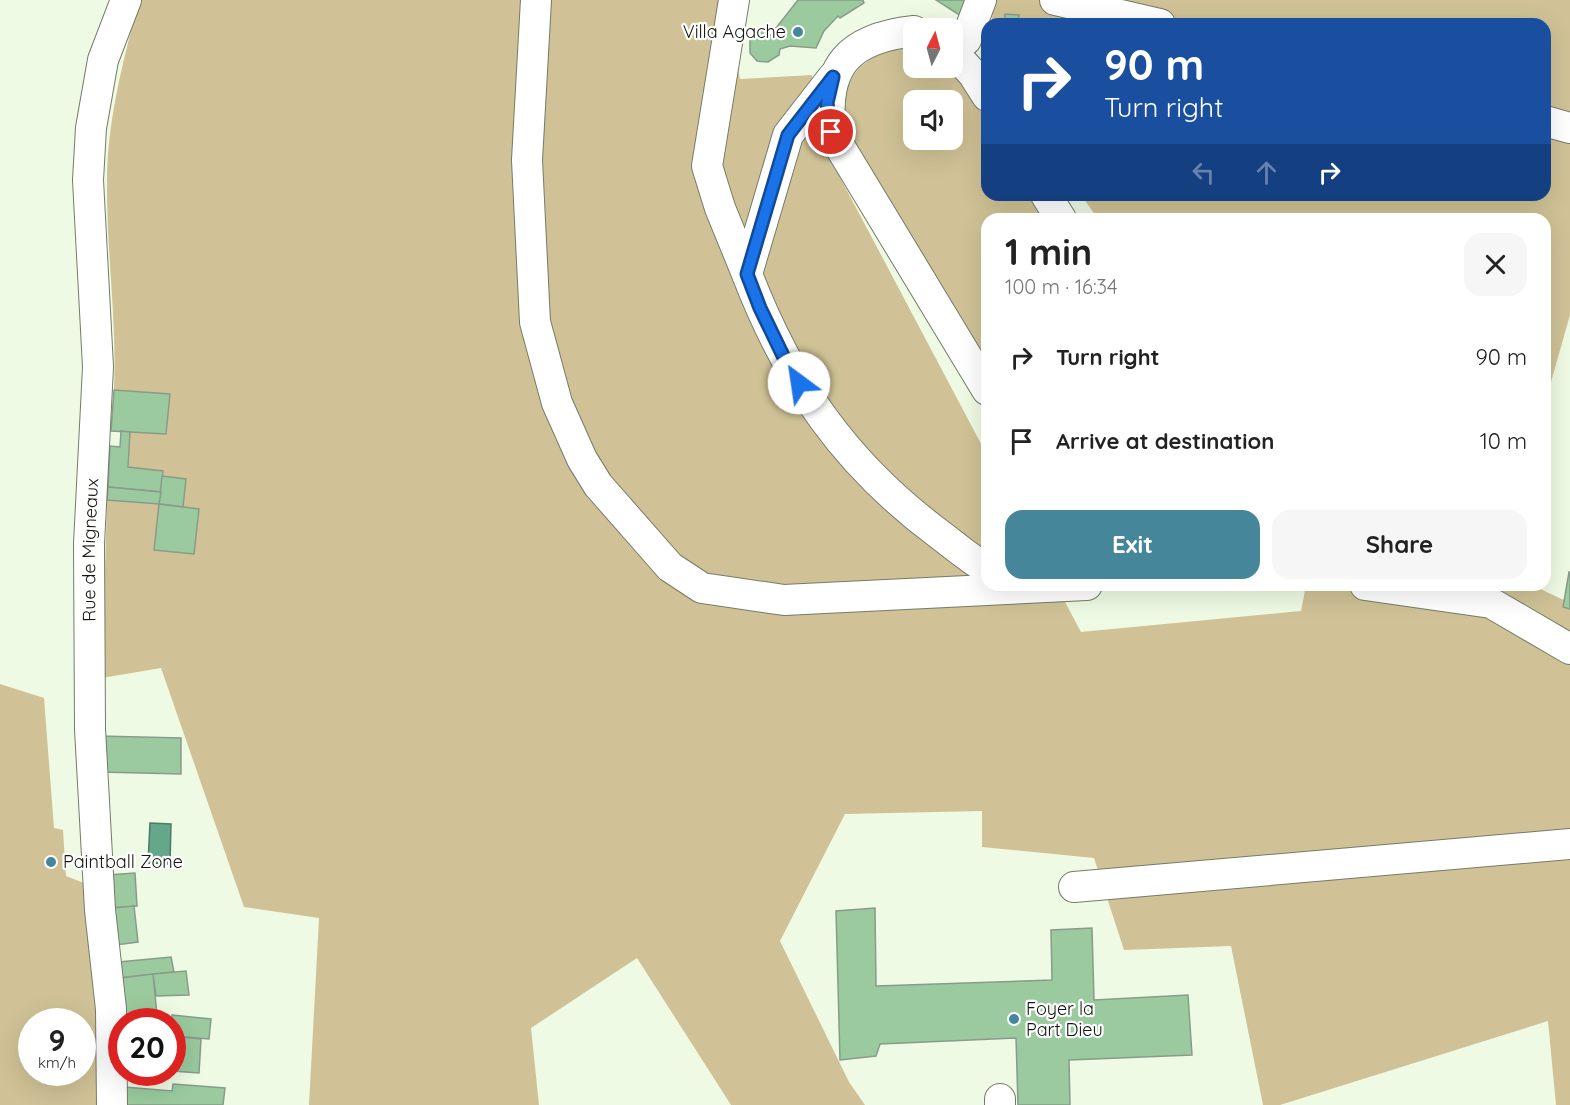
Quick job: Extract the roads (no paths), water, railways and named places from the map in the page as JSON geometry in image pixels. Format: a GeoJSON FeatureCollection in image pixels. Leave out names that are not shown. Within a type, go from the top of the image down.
{"type":"FeatureCollection","features":[{"type":"Feature","properties":{"kind":"street","name":"Rue de Migneaux"},"geometry":{"type":"LineString","coordinates":[[112,1105],[111,1009],[100,910],[91,785],[89,544],[98,367],[88,180],[91,128],[103,60],[126,0]]}},
{"type":"Feature","properties":{"kind":"street"},"geometry":{"type":"LineString","coordinates":[[536,0],[527,159],[535,322],[557,403],[582,459],[598,485],[670,567],[702,588],[784,600],[981,589]]}},
{"type":"Feature","properties":{"kind":"street"},"geometry":{"type":"LineString","coordinates":[[734,0],[706,166],[720,208],[747,274],[789,368],[830,429],[869,475],[925,524],[981,565]]}},
{"type":"Feature","properties":{"kind":"street"},"geometry":{"type":"LineString","coordinates":[[981,0],[964,44],[974,74],[981,86]]}},
{"type":"Feature","properties":{"kind":"street"},"geometry":{"type":"LineString","coordinates":[[1055,0],[1134,18]]}},
{"type":"Feature","properties":{"kind":"street"},"geometry":{"type":"LineString","coordinates":[[747,274],[788,135],[852,51],[883,35],[903,32]]}},
{"type":"Feature","properties":{"kind":"street"},"geometry":{"type":"LineString","coordinates":[[833,77],[827,103],[831,132],[981,380]]}},
{"type":"Feature","properties":{"kind":"street"},"geometry":{"type":"LineString","coordinates":[[1551,123],[1570,128]]}},
{"type":"Feature","properties":{"kind":"street"},"geometry":{"type":"LineString","coordinates":[[1407,591],[1491,603],[1570,649]]}},
{"type":"Feature","properties":{"kind":"street"},"geometry":{"type":"LineString","coordinates":[[1074,887],[1570,844]]}},
{"type":"Feature","properties":{"kind":"place","name":"Villa Agache"},"geometry":{"type":"Point","coordinates":[798,32]}},
{"type":"Feature","properties":{"kind":"place","name":"Paintball Zone"},"geometry":{"type":"Point","coordinates":[51,862]}},
{"type":"Feature","properties":{"kind":"place","name":"Foyer la Part Dieu"},"geometry":{"type":"Point","coordinates":[1014,1019]}}]}
